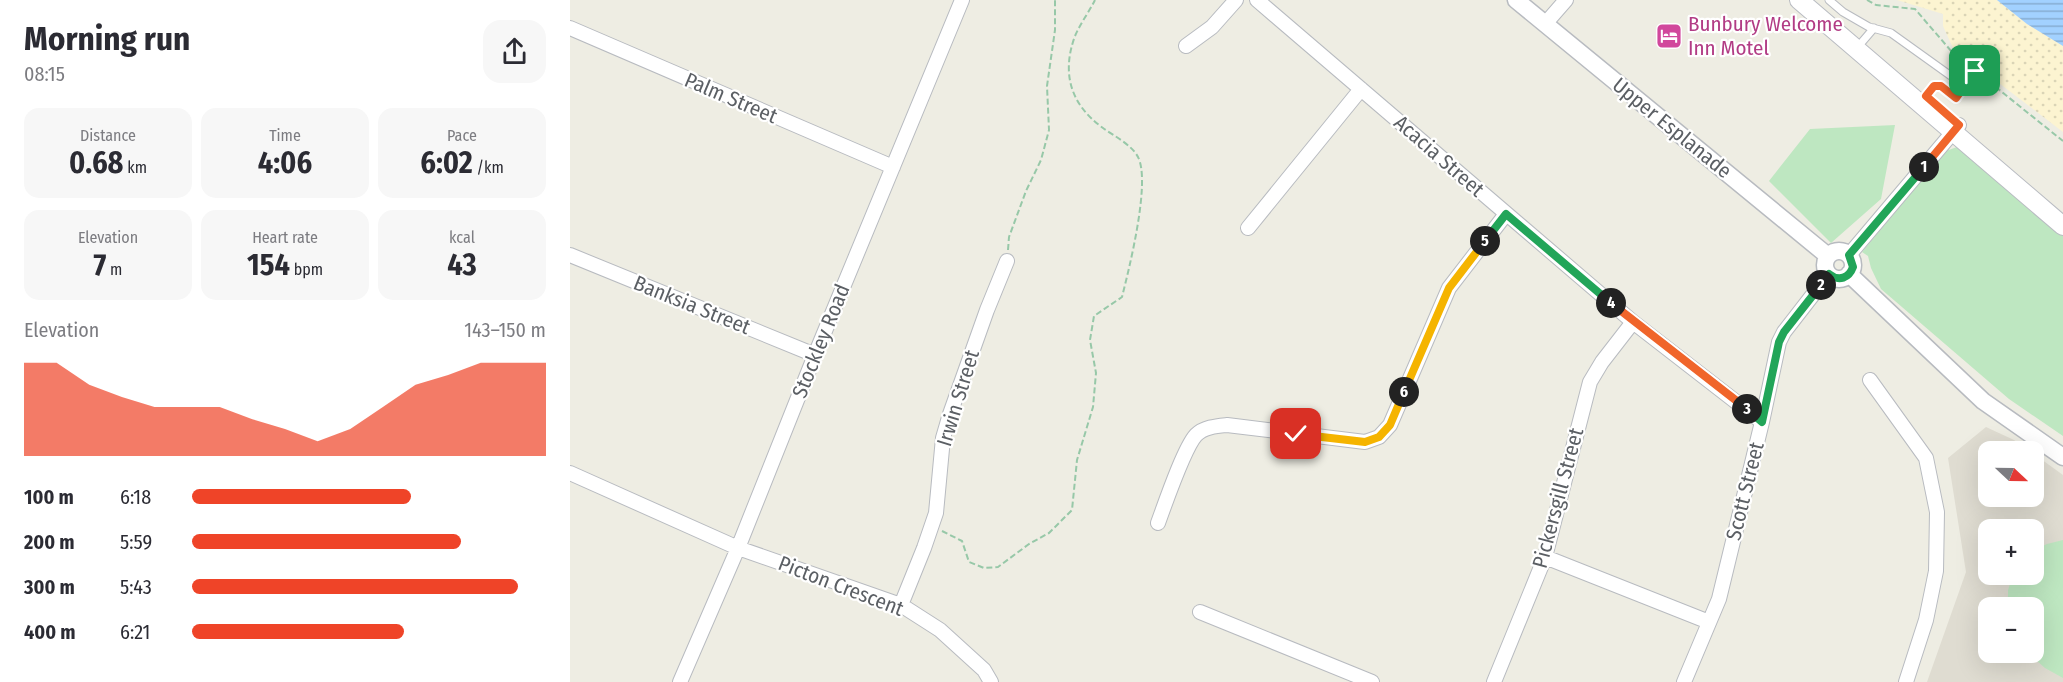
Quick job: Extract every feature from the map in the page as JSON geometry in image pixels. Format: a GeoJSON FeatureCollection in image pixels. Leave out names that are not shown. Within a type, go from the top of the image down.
{"type":"FeatureCollection","features":[{"type":"Feature","properties":{"kind":"main road"},"geometry":{"type":"LineString","coordinates":[[1800,0],[1864,40],[2063,226]]}},
{"type":"Feature","properties":{"kind":"main road"},"geometry":{"type":"LineString","coordinates":[[1813,0],[1864,40],[1926,96],[1956,128],[2063,213]]}},
{"type":"Feature","properties":{"kind":"street","name":"Stockley Road"},"geometry":{"type":"LineString","coordinates":[[680,682],[738,548],[814,355],[962,0]]}},
{"type":"Feature","properties":{"kind":"street"},"geometry":{"type":"LineString","coordinates":[[1186,46],[1212,27],[1236,0]]}},
{"type":"Feature","properties":{"kind":"street","name":"Acacia Street"},"geometry":{"type":"LineString","coordinates":[[1257,0],[1633,322],[1762,422]]}},
{"type":"Feature","properties":{"kind":"street","name":"Upper Esplanade"},"geometry":{"type":"LineString","coordinates":[[1516,0],[1828,256]]}},
{"type":"Feature","properties":{"kind":"street"},"geometry":{"type":"LineString","coordinates":[[1545,24],[1566,0]]}},
{"type":"Feature","properties":{"kind":"street","name":"Palm Street"},"geometry":{"type":"LineString","coordinates":[[570,28],[893,167]]}},
{"type":"Feature","properties":{"kind":"street"},"geometry":{"type":"LineString","coordinates":[[1248,228],[1361,89]]}},
{"type":"Feature","properties":{"kind":"street"},"geometry":{"type":"LineString","coordinates":[[1849,255],[1956,128]]}},
{"type":"Feature","properties":{"kind":"street"},"geometry":{"type":"LineString","coordinates":[[1158,523],[1196,435],[1211,427],[1227,425],[1365,442],[1379,437],[1390,425],[1449,288],[1506,214]]}},
{"type":"Feature","properties":{"kind":"street"},"geometry":{"type":"LineString","coordinates":[[1836,251],[1849,255],[1853,263],[1849,274],[1837,279],[1829,274],[1825,267],[1828,256],[1836,251]]}},
{"type":"Feature","properties":{"kind":"street","name":"Banksia Street"},"geometry":{"type":"LineString","coordinates":[[570,255],[814,355]]}},
{"type":"Feature","properties":{"kind":"street","name":"Irwin Street"},"geometry":{"type":"LineString","coordinates":[[901,605],[936,513],[943,438],[950,414],[1007,261]]}},
{"type":"Feature","properties":{"kind":"street","name":"Scott Street"},"geometry":{"type":"LineString","coordinates":[[1684,682],[1719,599],[1779,342],[1784,332],[1829,274]]}},
{"type":"Feature","properties":{"kind":"street"},"geometry":{"type":"LineString","coordinates":[[1849,274],[1983,401],[2063,457]]}},
{"type":"Feature","properties":{"kind":"street","name":"Pickersgill Street"},"geometry":{"type":"LineString","coordinates":[[1494,682],[1545,557],[1590,382],[1602,362],[1633,322]]}},
{"type":"Feature","properties":{"kind":"street"},"geometry":{"type":"LineString","coordinates":[[1870,380],[1926,458],[1937,512],[1936,572],[1926,620],[1906,682]]}},
{"type":"Feature","properties":{"kind":"street","name":"Picton Crescent"},"geometry":{"type":"LineString","coordinates":[[570,473],[738,548],[901,605],[940,630],[984,670],[991,682]]}},
{"type":"Feature","properties":{"kind":"street"},"geometry":{"type":"LineString","coordinates":[[1545,557],[1709,622]]}},
{"type":"Feature","properties":{"kind":"street"},"geometry":{"type":"LineString","coordinates":[[1200,612],[1372,682]]}},
{"type":"Feature","properties":{"kind":"lane"},"geometry":{"type":"LineString","coordinates":[[1829,0],[1843,12],[1864,40],[1891,33],[1951,76]]}},
{"type":"Feature","properties":{"kind":"path"},"geometry":{"type":"LineString","coordinates":[[1007,261],[1009,237],[1026,191],[1041,160],[1049,130],[1047,86],[1055,30],[1055,0]]}},
{"type":"Feature","properties":{"kind":"path"},"geometry":{"type":"LineString","coordinates":[[932,526],[962,541],[969,562],[984,568],[998,567],[1029,544],[1049,533],[1072,510],[1077,460],[1093,407],[1096,373],[1090,340],[1094,316],[1122,297],[1139,215],[1142,173],[1138,156],[1079,106],[1070,86],[1068,58],[1076,35],[1095,0]]}},
{"type":"Feature","properties":{"kind":"path"},"geometry":{"type":"LineString","coordinates":[[1867,0],[1876,5],[1915,9],[1952,52],[2063,141]]}},
{"type":"Feature","properties":{"kind":"path"},"geometry":{"type":"LineString","coordinates":[[1926,96],[1934,86],[1941,86],[1956,98],[1975,71]]}},
{"type":"Feature","properties":{"kind":"shaded area"},"geometry":{"type":"Polygon","coordinates":[[[1986,427],[2015,441],[1978,441],[1978,507],[2044,507],[2044,461],[2063,475],[2063,682],[1927,682],[1966,572],[1948,458],[1986,427]]]}},
{"type":"Feature","properties":{"kind":"green space"},"geometry":{"type":"Polygon","coordinates":[[[1895,125],[1881,199],[1831,243],[1769,181],[1810,129],[1895,125]]]}},
{"type":"Feature","properties":{"kind":"green space"},"geometry":{"type":"Polygon","coordinates":[[[1957,147],[1969,151],[2063,231],[2063,436],[2009,399],[1881,289],[1868,256],[1862,252],[1946,151],[1957,147]]]}},
{"type":"Feature","properties":{"kind":"green space"},"geometry":{"type":"Polygon","coordinates":[[[2063,540],[2063,678],[2039,663],[2044,663],[2044,597],[2008,597],[2010,585],[2044,585],[2044,545],[2063,540]]]}},
{"type":"Feature","properties":{"kind":"sand"},"geometry":{"type":"Polygon","coordinates":[[[1897,0],[1997,0],[2027,24],[2063,46],[2063,132],[1953,48],[1943,26],[1943,14],[1897,0]]]}},
{"type":"Feature","properties":{"kind":"water"},"geometry":{"type":"Polygon","coordinates":[[[1997,0],[2063,0],[2063,46],[2027,24],[1997,0]]]}},
{"type":"Feature","properties":{"kind":"place","name":"Bunbury Welcome Inn Motel"},"geometry":{"type":"Point","coordinates":[1669,36]}},
{"type":"Feature","properties":{"kind":"route"},"geometry":{"type":"LineString","coordinates":[[1296,434],[1365,442],[1379,437],[1390,425],[1449,288],[1506,214],[1633,322],[1762,422],[1776,353],[1784,332],[1829,274],[1837,279],[1846,277],[1852,271],[1853,263],[1849,255],[1959,125],[1926,96],[1934,86],[1941,86],[1956,98],[1975,71]]}}]}
